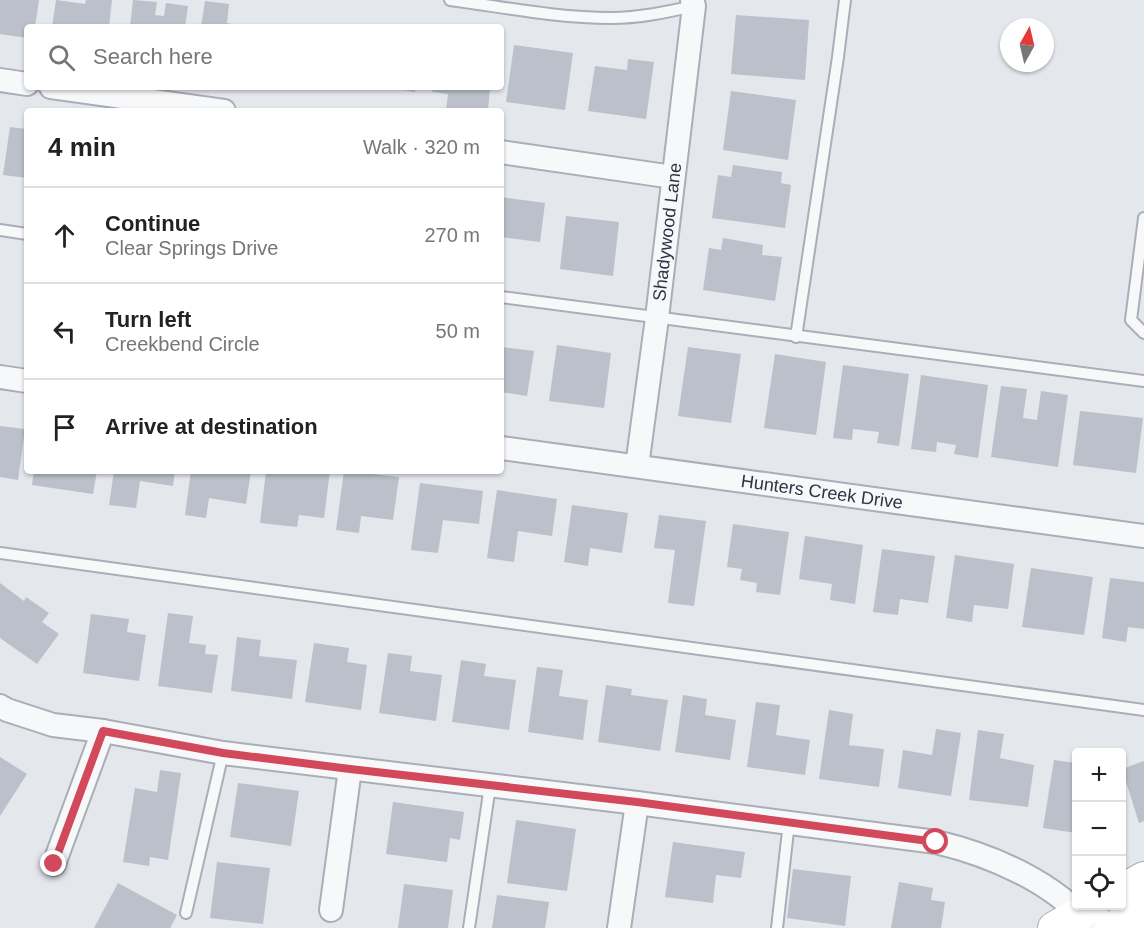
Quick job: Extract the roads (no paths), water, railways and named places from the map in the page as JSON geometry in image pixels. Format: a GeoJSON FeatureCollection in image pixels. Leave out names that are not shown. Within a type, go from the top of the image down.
{"type":"FeatureCollection","features":[{"type":"Feature","properties":{"kind":"street","name":"Shadywood Lane"},"geometry":{"type":"LineString","coordinates":[[637,466],[657,318],[693,3]]}},
{"type":"Feature","properties":{"kind":"street"},"geometry":{"type":"LineString","coordinates":[[0,80],[24,84]]}},
{"type":"Feature","properties":{"kind":"street"},"geometry":{"type":"LineString","coordinates":[[73,90],[202,108]]}},
{"type":"Feature","properties":{"kind":"street"},"geometry":{"type":"LineString","coordinates":[[504,152],[673,177]]}},
{"type":"Feature","properties":{"kind":"street"},"geometry":{"type":"LineString","coordinates":[[0,377],[24,381]]}},
{"type":"Feature","properties":{"kind":"street","name":"Hunters Creek Drive"},"geometry":{"type":"LineString","coordinates":[[504,448],[1144,536]]}},
{"type":"Feature","properties":{"kind":"street"},"geometry":{"type":"LineString","coordinates":[[0,706],[53,724],[223,753],[637,802],[936,842],[966,849],[1012,868],[1030,878],[1080,919]]}},
{"type":"Feature","properties":{"kind":"street"},"geometry":{"type":"LineString","coordinates":[[54,864],[103,731]]}},
{"type":"Feature","properties":{"kind":"street"},"geometry":{"type":"LineString","coordinates":[[331,910],[350,769]]}},
{"type":"Feature","properties":{"kind":"street"},"geometry":{"type":"LineString","coordinates":[[619,928],[637,802]]}},
{"type":"Feature","properties":{"kind":"street"},"geometry":{"type":"LineString","coordinates":[[1126,888],[1144,878]]}},
{"type":"Feature","properties":{"kind":"street"},"geometry":{"type":"LineString","coordinates":[[1111,928],[1144,911]]}},
{"type":"Feature","properties":{"kind":"lane"},"geometry":{"type":"LineString","coordinates":[[450,0],[612,18],[669,12],[693,3]]}},
{"type":"Feature","properties":{"kind":"lane"},"geometry":{"type":"LineString","coordinates":[[796,337],[845,0]]}},
{"type":"Feature","properties":{"kind":"lane"},"geometry":{"type":"LineString","coordinates":[[1144,218],[1131,320],[1144,333]]}},
{"type":"Feature","properties":{"kind":"lane"},"geometry":{"type":"LineString","coordinates":[[0,230],[24,234]]}},
{"type":"Feature","properties":{"kind":"lane"},"geometry":{"type":"LineString","coordinates":[[504,297],[1144,381]]}},
{"type":"Feature","properties":{"kind":"lane"},"geometry":{"type":"LineString","coordinates":[[0,553],[1144,710]]}},
{"type":"Feature","properties":{"kind":"lane"},"geometry":{"type":"LineString","coordinates":[[186,913],[223,753]]}},
{"type":"Feature","properties":{"kind":"lane"},"geometry":{"type":"LineString","coordinates":[[469,928],[490,786]]}},
{"type":"Feature","properties":{"kind":"lane"},"geometry":{"type":"LineString","coordinates":[[777,928],[789,822]]}}]}
